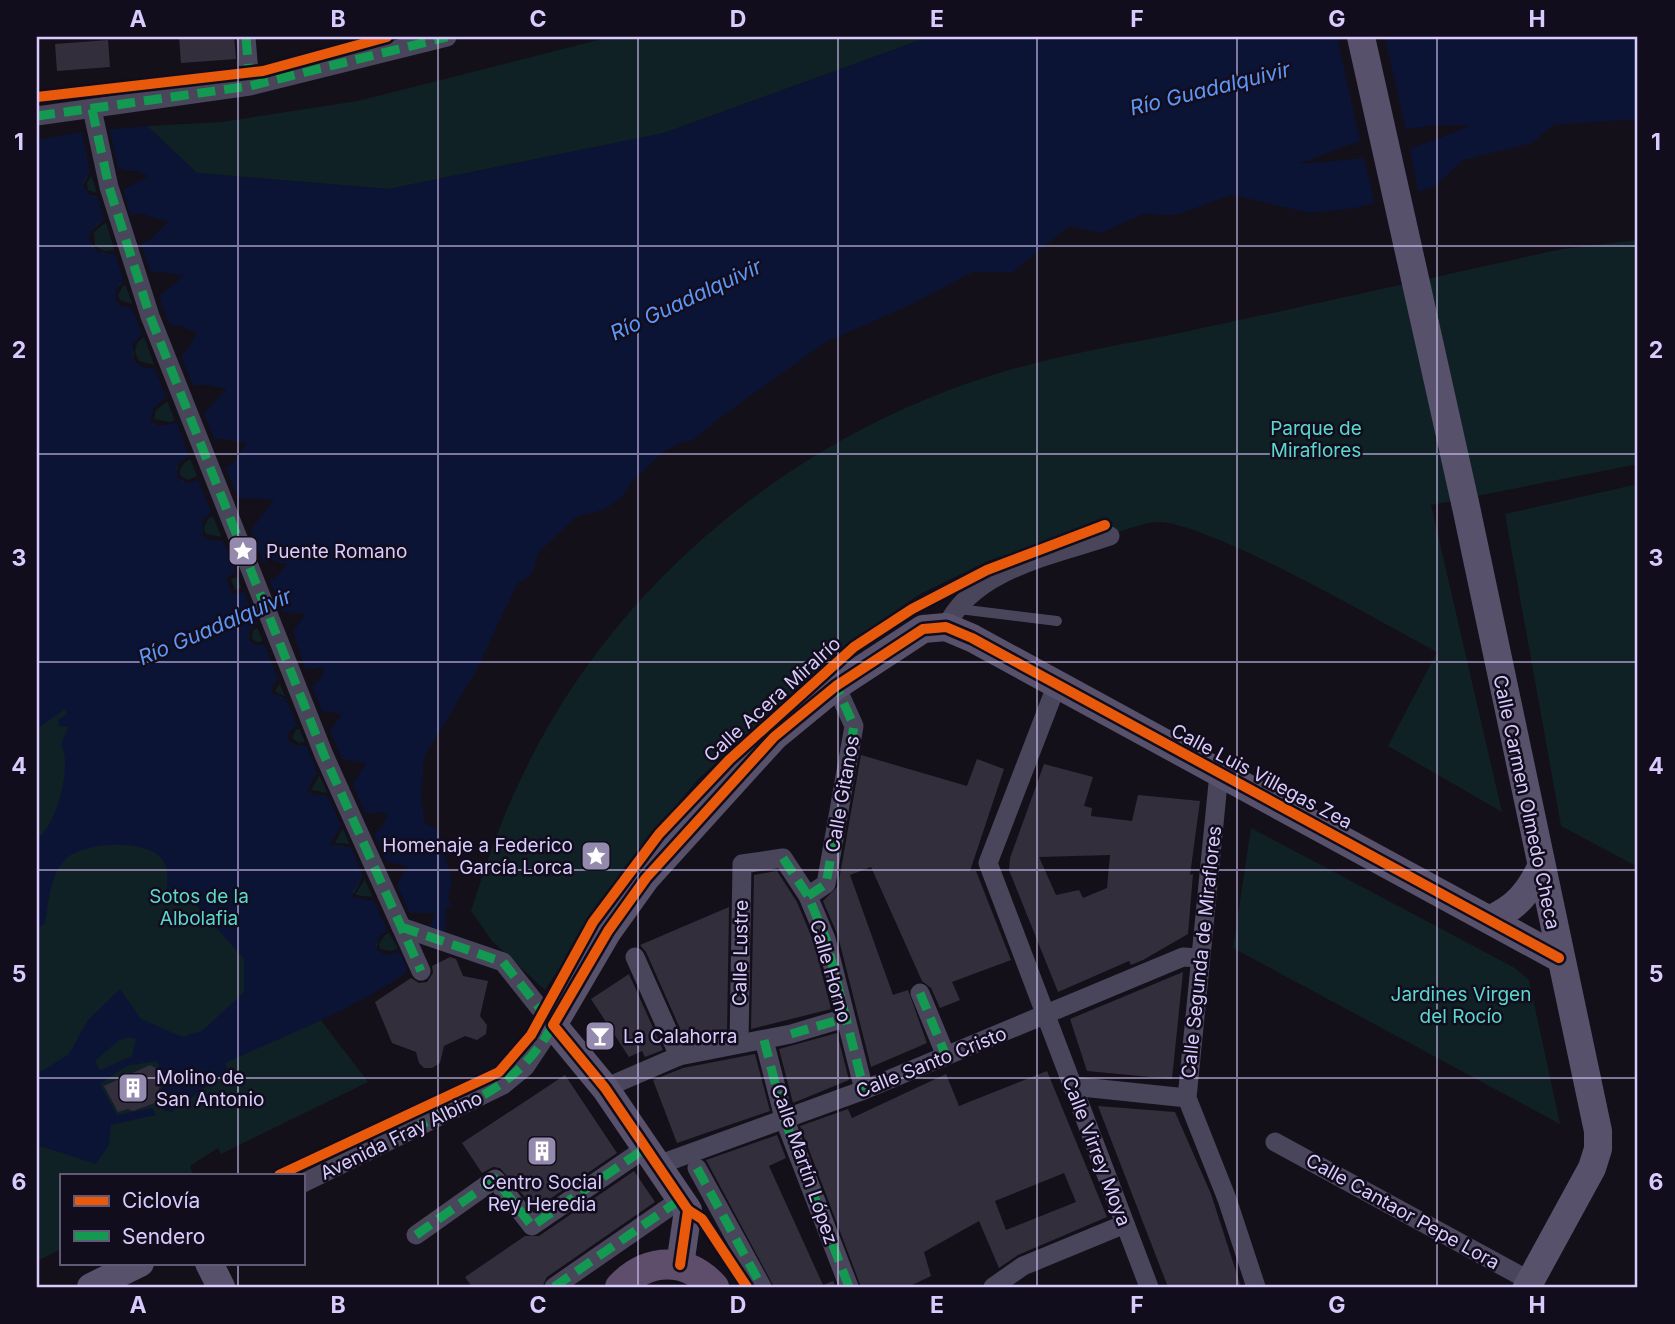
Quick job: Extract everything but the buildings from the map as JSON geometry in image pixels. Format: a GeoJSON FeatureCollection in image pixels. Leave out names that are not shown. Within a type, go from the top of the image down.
{"type":"FeatureCollection","features":[{"type":"Feature","properties":{"kind":"main road"},"geometry":{"type":"LineString","coordinates":[[620,1287],[645,1268],[662,1264],[680,1265],[698,1272],[714,1287]]}},
{"type":"Feature","properties":{"kind":"street"},"geometry":{"type":"LineString","coordinates":[[246,37],[249,73]]}},
{"type":"Feature","properties":{"kind":"street"},"geometry":{"type":"LineString","coordinates":[[37,116],[93,119],[261,84],[447,37]]}},
{"type":"Feature","properties":{"kind":"street","name":"Calle Carmen Olmedo Checa"},"geometry":{"type":"LineString","coordinates":[[1361,37],[1466,506],[1559,958],[1598,1131],[1598,1149],[1592,1168],[1528,1284]]}},
{"type":"Feature","properties":{"kind":"street"},"geometry":{"type":"LineString","coordinates":[[93,119],[109,187],[150,316],[324,755],[421,971]]}},
{"type":"Feature","properties":{"kind":"street"},"geometry":{"type":"LineString","coordinates":[[553,1025],[608,931],[646,877],[774,737],[836,686],[923,629],[950,618],[971,592],[1017,568],[1110,536]]}},
{"type":"Feature","properties":{"kind":"street","name":"Calle Luis Villegas Zea"},"geometry":{"type":"LineString","coordinates":[[950,618],[1057,684],[1559,958]]}},
{"type":"Feature","properties":{"kind":"street","name":"Calle Virrey Moya"},"geometry":{"type":"LineString","coordinates":[[1057,684],[988,863],[1149,1287]]}},
{"type":"Feature","properties":{"kind":"street","name":"Calle Gitanos"},"geometry":{"type":"LineString","coordinates":[[808,896],[826,884],[854,726],[836,686]]}},
{"type":"Feature","properties":{"kind":"street","name":"Calle Segunda de Miraflores"},"geometry":{"type":"LineString","coordinates":[[1219,773],[1187,1098],[1227,1199],[1256,1287]]}},
{"type":"Feature","properties":{"kind":"street","name":"Calle Horno"},"geometry":{"type":"LineString","coordinates":[[742,864],[783,858],[808,896],[826,939],[864,1090]]}},
{"type":"Feature","properties":{"kind":"street","name":"Calle Lustre"},"geometry":{"type":"LineString","coordinates":[[739,1043],[742,864]]}},
{"type":"Feature","properties":{"kind":"street"},"geometry":{"type":"LineString","coordinates":[[1490,919],[1506,913],[1520,901],[1541,867]]}},
{"type":"Feature","properties":{"kind":"street"},"geometry":{"type":"LineString","coordinates":[[401,927],[503,962],[605,1088],[688,1210],[680,1265]]}},
{"type":"Feature","properties":{"kind":"street"},"geometry":{"type":"LineString","coordinates":[[635,957],[679,1056]]}},
{"type":"Feature","properties":{"kind":"street","name":"Calle Santo Cristo"},"geometry":{"type":"LineString","coordinates":[[416,1235],[495,1179],[532,1226],[652,1156],[784,1118],[864,1090],[1183,957],[1200,958]]}},
{"type":"Feature","properties":{"kind":"street"},"geometry":{"type":"LineString","coordinates":[[920,993],[946,1056]]}},
{"type":"Feature","properties":{"kind":"street"},"geometry":{"type":"LineString","coordinates":[[605,1088],[679,1056],[792,1034],[845,1018]]}},
{"type":"Feature","properties":{"kind":"street","name":"Avenida Fray Albino"},"geometry":{"type":"LineString","coordinates":[[304,1182],[503,1085],[525,1067],[553,1025]]}},
{"type":"Feature","properties":{"kind":"street","name":"Calle Martín López"},"geometry":{"type":"LineString","coordinates":[[764,1040],[784,1118],[849,1287]]}},
{"type":"Feature","properties":{"kind":"street"},"geometry":{"type":"LineString","coordinates":[[1072,1086],[1187,1098]]}},
{"type":"Feature","properties":{"kind":"street","name":"Calle Cantaor Pepe Lora"},"geometry":{"type":"LineString","coordinates":[[1275,1142],[1528,1284]]}},
{"type":"Feature","properties":{"kind":"street"},"geometry":{"type":"LineString","coordinates":[[697,1168],[762,1287]]}},
{"type":"Feature","properties":{"kind":"street"},"geometry":{"type":"LineString","coordinates":[[554,1287],[681,1199]]}},
{"type":"Feature","properties":{"kind":"street"},"geometry":{"type":"LineString","coordinates":[[993,1287],[1024,1266],[1125,1224]]}},
{"type":"Feature","properties":{"kind":"street"},"geometry":{"type":"LineString","coordinates":[[91,1287],[138,1264]]}},
{"type":"Feature","properties":{"kind":"street"},"geometry":{"type":"LineString","coordinates":[[210,1264],[221,1287]]}},
{"type":"Feature","properties":{"kind":"lane"},"geometry":{"type":"LineString","coordinates":[[950,618],[1057,621]]}},
{"type":"Feature","properties":{"kind":"green space"},"geometry":{"type":"Polygon","coordinates":[[[610,37],[929,37],[664,133],[389,189],[197,173],[147,126],[222,122],[358,101],[610,37]]]}},
{"type":"Feature","properties":{"kind":"green space","name":"Sotos de la Albolafia"},"geometry":{"type":"Polygon","coordinates":[[[82,132],[90,171],[124,281],[166,398],[278,680],[387,930],[400,951],[374,993],[320,1019],[368,1082],[221,1154],[218,1148],[190,1166],[193,1174],[60,1174],[60,1250],[37,1261],[37,140],[82,132]]]}},
{"type":"Feature","properties":{"kind":"green space","name":"Parque de Miraflores"},"geometry":{"type":"Polygon","coordinates":[[[1638,240],[1638,464],[1431,505],[1502,812],[1388,746],[1437,652],[1295,575],[1212,537],[1179,525],[1155,522],[1114,533],[1108,522],[990,560],[920,594],[862,634],[698,779],[625,868],[545,990],[492,941],[471,911],[499,830],[519,783],[557,712],[602,646],[655,585],[713,530],[777,480],[846,438],[918,403],[993,375],[1046,360],[1562,249],[1638,240]]]}},
{"type":"Feature","properties":{"kind":"green space"},"geometry":{"type":"Polygon","coordinates":[[[1638,484],[1638,867],[1561,826],[1505,514],[1638,484]]]}},
{"type":"Feature","properties":{"kind":"green space","name":"Jardines Virgen del Rocío"},"geometry":{"type":"Polygon","coordinates":[[[1251,828],[1515,968],[1529,980],[1560,1124],[1233,948],[1251,828]]]}},
{"type":"Feature","properties":{"kind":"water","name":"Río Guadalquivir"},"geometry":{"type":"Polygon","coordinates":[[[929,37],[1638,37],[1638,119],[1553,125],[1532,143],[1463,160],[1434,187],[1355,208],[1310,213],[1232,195],[1175,215],[1143,214],[1101,233],[1069,226],[1013,272],[973,272],[910,305],[824,343],[693,440],[683,441],[662,453],[634,479],[620,499],[605,509],[576,517],[538,553],[532,574],[517,584],[476,671],[424,757],[421,799],[425,824],[437,829],[452,881],[448,897],[451,907],[446,907],[445,930],[430,953],[407,972],[345,1009],[225,1063],[228,1070],[172,1112],[164,1110],[159,1104],[160,1092],[168,1077],[164,1078],[157,1061],[126,1066],[100,1084],[117,1115],[152,1108],[156,1115],[111,1125],[109,1145],[96,1164],[43,1147],[37,1148],[37,1074],[69,1054],[88,1020],[120,989],[141,1019],[183,1037],[203,1030],[244,992],[244,959],[189,897],[166,896],[167,872],[162,859],[143,848],[130,846],[89,848],[68,857],[54,879],[45,923],[37,929],[37,839],[50,822],[61,795],[65,766],[61,745],[68,727],[59,726],[58,720],[67,714],[65,709],[37,729],[37,140],[82,132],[147,126],[197,173],[389,189],[664,133],[929,37]],[[1469,126],[1410,129],[1343,147],[1309,163],[1390,152],[1469,126]],[[90,171],[83,182],[86,192],[95,197],[148,176],[136,171],[90,171]],[[141,214],[99,223],[91,231],[92,248],[104,254],[150,240],[168,222],[141,214]],[[160,271],[119,284],[116,300],[123,306],[141,306],[151,301],[182,276],[160,271]],[[179,325],[142,334],[132,353],[134,361],[150,369],[188,349],[197,333],[179,325]],[[204,384],[166,398],[152,412],[153,424],[157,426],[204,412],[226,389],[204,384]],[[215,440],[178,463],[176,469],[183,482],[232,464],[247,443],[215,440]],[[238,498],[202,521],[203,536],[217,541],[251,528],[273,500],[238,498]],[[271,560],[226,577],[234,595],[277,577],[287,564],[271,560]],[[283,613],[252,627],[248,637],[255,645],[293,631],[305,614],[283,613]],[[320,667],[278,680],[272,687],[281,699],[312,685],[324,670],[320,667]],[[330,711],[298,725],[287,736],[298,747],[330,730],[341,715],[330,711]],[[342,760],[317,773],[308,791],[324,797],[352,784],[366,764],[342,760]],[[377,812],[341,825],[331,845],[340,847],[364,840],[388,814],[377,812]],[[387,862],[363,876],[352,892],[368,899],[383,894],[397,881],[407,866],[387,862]],[[410,914],[383,933],[375,946],[385,955],[420,941],[435,914],[410,914]],[[129,1037],[118,1041],[95,1061],[100,1070],[132,1056],[136,1039],[129,1037]]]}},
{"type":"Feature","properties":{"kind":"pier"},"geometry":{"type":"Polygon","coordinates":[[[1337,37],[1385,37],[1406,130],[1471,125],[1410,149],[1419,194],[1375,206],[1364,158],[1298,164],[1360,141],[1337,37]],[[1453,130],[1383,138],[1318,159],[1387,151],[1453,130]]]}},
{"type":"Feature","properties":{"kind":"pier","name":"Puente Romano"},"geometry":{"type":"Polygon","coordinates":[[[109,126],[118,168],[149,176],[123,190],[131,215],[141,214],[168,222],[141,245],[151,272],[183,276],[159,297],[169,324],[197,333],[181,357],[193,385],[227,389],[204,413],[215,440],[247,443],[226,468],[238,498],[274,500],[251,529],[263,562],[287,564],[270,581],[283,612],[305,614],[293,631],[305,668],[324,670],[321,678],[312,687],[323,712],[341,715],[330,731],[342,759],[366,763],[353,784],[365,813],[388,814],[382,827],[374,834],[387,862],[408,866],[397,885],[410,913],[435,913],[430,926],[447,934],[409,975],[400,952],[385,955],[376,949],[379,937],[387,930],[374,901],[352,897],[363,876],[351,847],[330,845],[341,825],[328,796],[313,795],[307,790],[317,773],[306,745],[296,746],[288,740],[288,733],[297,725],[286,699],[272,693],[272,687],[278,679],[265,645],[255,645],[249,639],[249,631],[257,623],[244,591],[233,595],[226,577],[236,572],[223,541],[209,540],[203,536],[202,521],[211,512],[198,480],[188,483],[177,477],[178,463],[189,456],[177,423],[157,426],[151,421],[153,409],[166,397],[155,369],[142,367],[134,361],[133,344],[142,334],[132,308],[121,306],[116,300],[116,289],[124,281],[115,254],[97,252],[89,239],[91,231],[104,220],[98,197],[88,194],[83,186],[90,171],[82,132],[109,126]],[[118,172],[92,175],[87,183],[88,190],[97,193],[141,177],[118,172]],[[141,218],[105,223],[94,232],[95,246],[104,251],[114,250],[148,237],[162,224],[141,218]],[[160,274],[123,286],[118,295],[120,300],[132,304],[157,294],[176,278],[160,274]],[[169,328],[144,337],[137,343],[135,352],[139,361],[154,365],[179,353],[192,334],[169,328]],[[193,388],[156,410],[154,419],[170,422],[202,409],[220,390],[193,388]],[[222,443],[185,462],[180,475],[188,480],[224,465],[242,446],[222,443]],[[239,501],[208,519],[204,528],[206,534],[222,537],[249,525],[268,503],[239,501]],[[271,564],[231,579],[235,590],[269,578],[282,566],[271,564]],[[284,616],[253,630],[252,638],[256,642],[291,628],[300,617],[284,616]],[[315,670],[280,683],[275,691],[284,696],[310,683],[320,673],[315,670]],[[324,716],[296,730],[292,738],[299,743],[304,742],[333,724],[337,717],[324,716]],[[343,763],[319,776],[311,790],[327,793],[350,781],[361,765],[343,763]],[[366,816],[343,828],[335,843],[349,844],[372,831],[383,816],[366,816]],[[395,865],[365,879],[355,895],[373,897],[395,882],[403,868],[395,865]],[[419,915],[385,935],[379,944],[380,949],[392,951],[417,938],[430,916],[419,915]]]}},
{"type":"Feature","properties":{"kind":"marked path"},"geometry":{"type":"LineString","coordinates":[[246,37],[249,73]]}},
{"type":"Feature","properties":{"kind":"marked path"},"geometry":{"type":"LineString","coordinates":[[37,116],[250,86],[447,37]]}},
{"type":"Feature","properties":{"kind":"marked path"},"geometry":{"type":"LineString","coordinates":[[92,109],[109,187],[150,316],[324,755],[421,971]]}},
{"type":"Feature","properties":{"kind":"marked path"},"geometry":{"type":"LineString","coordinates":[[808,896],[826,884],[854,726],[836,686]]}},
{"type":"Feature","properties":{"kind":"marked path"},"geometry":{"type":"LineString","coordinates":[[783,858],[808,896],[826,939],[864,1090]]}},
{"type":"Feature","properties":{"kind":"marked path"},"geometry":{"type":"LineString","coordinates":[[401,927],[503,962],[553,1025],[523,1066],[488,1093],[401,1134]]}},
{"type":"Feature","properties":{"kind":"marked path"},"geometry":{"type":"LineString","coordinates":[[920,993],[946,1056]]}},
{"type":"Feature","properties":{"kind":"marked path"},"geometry":{"type":"LineString","coordinates":[[791,1034],[845,1018]]}},
{"type":"Feature","properties":{"kind":"marked path"},"geometry":{"type":"LineString","coordinates":[[764,1040],[784,1118],[849,1287]]}},
{"type":"Feature","properties":{"kind":"marked path"},"geometry":{"type":"LineString","coordinates":[[416,1235],[495,1179],[532,1226],[647,1147]]}},
{"type":"Feature","properties":{"kind":"marked path"},"geometry":{"type":"LineString","coordinates":[[697,1168],[762,1287]]}},
{"type":"Feature","properties":{"kind":"marked path"},"geometry":{"type":"LineString","coordinates":[[554,1287],[681,1199]]}},
{"type":"Feature","properties":{"kind":"cycle path"},"geometry":{"type":"LineString","coordinates":[[37,97],[263,71],[387,37]]}},
{"type":"Feature","properties":{"kind":"cycle path","name":"Calle Acera Miralrío"},"geometry":{"type":"LineString","coordinates":[[281,1174],[499,1072],[531,1035],[593,922],[659,834],[729,760],[854,647],[912,609],[987,570],[1105,525]]}},
{"type":"Feature","properties":{"kind":"cycle path"},"geometry":{"type":"LineString","coordinates":[[680,1265],[688,1210],[605,1088],[553,1025],[608,931],[646,878],[774,737],[836,686],[923,629],[946,627],[972,638],[1559,958]]}},
{"type":"Feature","properties":{"kind":"cycle path"},"geometry":{"type":"LineString","coordinates":[[688,1210],[702,1219],[747,1287]]}},
{"type":"Feature","properties":{"kind":"place","name":"Puente Romano"},"geometry":{"type":"Point","coordinates":[243,551]}},
{"type":"Feature","properties":{"kind":"place","name":"Homenaje a Federico García Lorca"},"geometry":{"type":"Point","coordinates":[596,856]}},
{"type":"Feature","properties":{"kind":"place","name":"La Calahorra"},"geometry":{"type":"Point","coordinates":[600,1036]}},
{"type":"Feature","properties":{"kind":"place","name":"Molino de San Antonio"},"geometry":{"type":"Point","coordinates":[133,1088]}},
{"type":"Feature","properties":{"kind":"place","name":"Centro Social Rey Heredia"},"geometry":{"type":"Point","coordinates":[542,1151]}}]}
